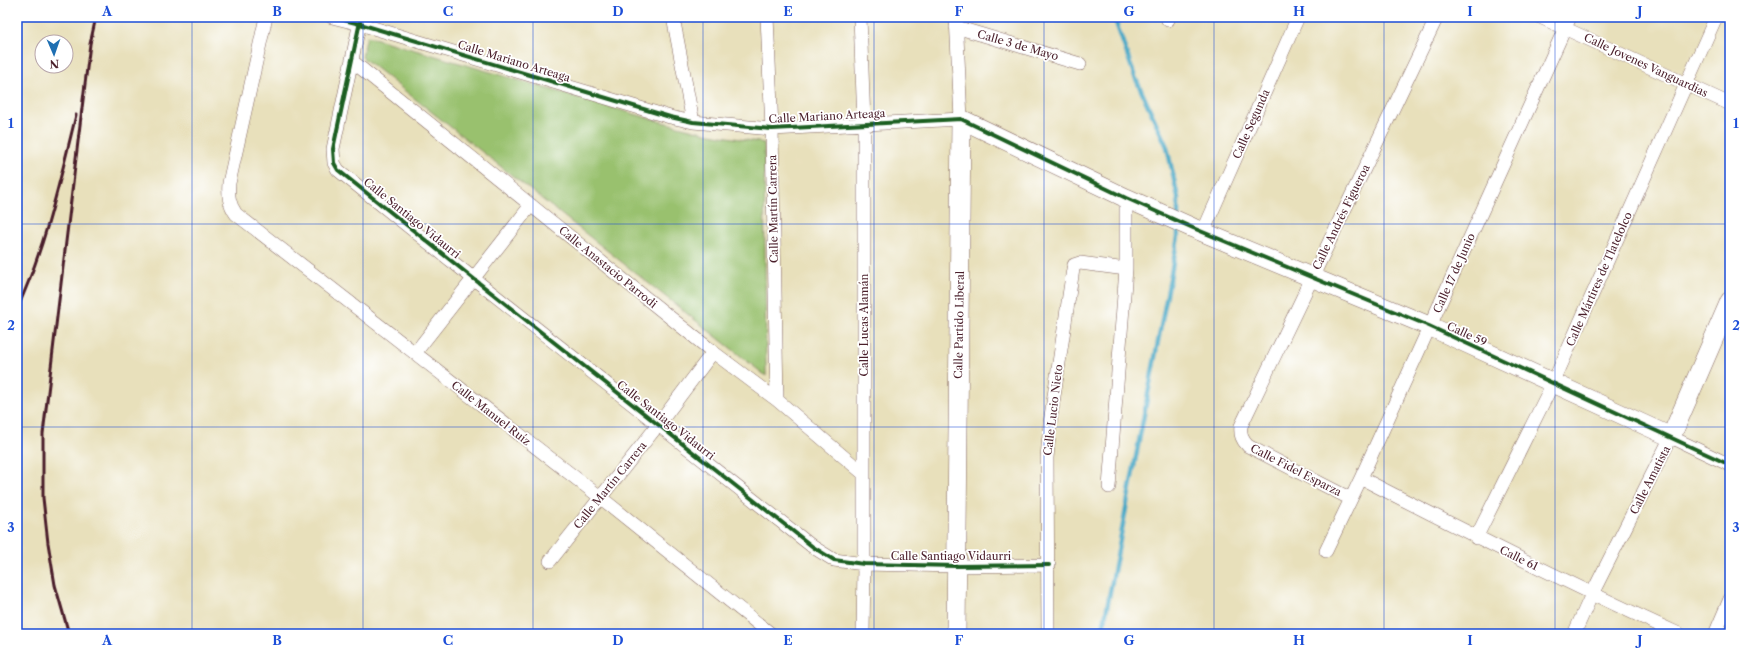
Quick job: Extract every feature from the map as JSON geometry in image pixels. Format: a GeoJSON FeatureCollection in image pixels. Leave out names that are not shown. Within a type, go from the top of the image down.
{"type":"FeatureCollection","features":[{"type":"Feature","properties":{"kind":"street","name":"Calle Manuel Ruíz"},"geometry":{"type":"LineString","coordinates":[[266,17],[229,183],[228,194],[230,206],[236,214],[600,497],[771,634]]}},
{"type":"Feature","properties":{"kind":"street","name":"Calle Mariano Arteaga"},"geometry":{"type":"LineString","coordinates":[[332,17],[360,20],[663,115],[692,122],[772,129],[961,119],[1126,198],[1156,210],[1198,230]]}},
{"type":"Feature","properties":{"kind":"street"},"geometry":{"type":"LineString","coordinates":[[673,17],[692,122]]}},
{"type":"Feature","properties":{"kind":"street","name":"Calle Martín Carrera"},"geometry":{"type":"LineString","coordinates":[[767,17],[772,129],[777,400]]}},
{"type":"Feature","properties":{"kind":"street","name":"Calle Lucas Alamán"},"geometry":{"type":"LineString","coordinates":[[860,17],[864,123],[863,634]]}},
{"type":"Feature","properties":{"kind":"street","name":"Calle Segunda"},"geometry":{"type":"LineString","coordinates":[[1198,230],[1298,17]]}},
{"type":"Feature","properties":{"kind":"street","name":"Calle Andrés Figueroa"},"geometry":{"type":"LineString","coordinates":[[1243,440],[1240,434],[1240,426],[1437,17]]}},
{"type":"Feature","properties":{"kind":"street","name":"Calle Jovenes Vanguardias"},"geometry":{"type":"LineString","coordinates":[[1540,17],[1567,23],[1730,104]]}},
{"type":"Feature","properties":{"kind":"street","name":"Calle Mártires de Tlatelolco"},"geometry":{"type":"LineString","coordinates":[[1476,538],[1553,383],[1716,17]]}},
{"type":"Feature","properties":{"kind":"street"},"geometry":{"type":"LineString","coordinates":[[352,61],[360,20]]}},
{"type":"Feature","properties":{"kind":"street","name":"Calle 3 de Mayo"},"geometry":{"type":"LineString","coordinates":[[956,22],[1080,64]]}},
{"type":"Feature","properties":{"kind":"street","name":"Calle Partido Liberal"},"geometry":{"type":"LineString","coordinates":[[956,22],[961,119],[956,634]]}},
{"type":"Feature","properties":{"kind":"street","name":"Calle 17 de Junio"},"geometry":{"type":"LineString","coordinates":[[1326,551],[1361,478],[1567,23]]}},
{"type":"Feature","properties":{"kind":"street","name":"Calle Santiago Vidaurri"},"geometry":{"type":"LineString","coordinates":[[352,61],[333,149],[334,164],[338,170],[813,547],[834,560],[864,564],[956,566],[1049,565]]}},
{"type":"Feature","properties":{"kind":"street","name":"Calle Anastacio Parrodi"},"geometry":{"type":"LineString","coordinates":[[352,61],[713,352],[777,400],[864,474]]}},
{"type":"Feature","properties":{"kind":"street"},"geometry":{"type":"LineString","coordinates":[[1110,487],[1126,269],[1126,198]]}},
{"type":"Feature","properties":{"kind":"street"},"geometry":{"type":"LineString","coordinates":[[416,353],[531,205]]}},
{"type":"Feature","properties":{"kind":"street","name":"Calle 59"},"geometry":{"type":"LineString","coordinates":[[1198,230],[1430,326],[1730,465]]}},
{"type":"Feature","properties":{"kind":"street","name":"Calle Lucio Nieto"},"geometry":{"type":"LineString","coordinates":[[1048,634],[1049,565],[1047,458],[1050,422],[1073,269],[1074,265],[1080,262],[1126,269]]}},
{"type":"Feature","properties":{"kind":"street","name":"Calle Amatista"},"geometry":{"type":"LineString","coordinates":[[1574,634],[1592,594],[1671,437],[1730,301]]}},
{"type":"Feature","properties":{"kind":"street","name":"Calle Martín Carrera"},"geometry":{"type":"LineString","coordinates":[[550,561],[658,425],[713,352]]}},
{"type":"Feature","properties":{"kind":"street","name":"Calle Fidel Esparza"},"geometry":{"type":"LineString","coordinates":[[1243,440],[1248,446],[1351,498]]}},
{"type":"Feature","properties":{"kind":"street","name":"Calle 61"},"geometry":{"type":"LineString","coordinates":[[1361,478],[1476,538],[1679,634]]}},
{"type":"Feature","properties":{"kind":"street"},"geometry":{"type":"LineString","coordinates":[[1715,634],[1730,599]]}},
{"type":"Feature","properties":{"kind":"green space"},"geometry":{"type":"Polygon","coordinates":[[[367,36],[658,121],[710,134],[764,143],[766,376],[362,57],[367,36]]]}},
{"type":"Feature","properties":{"kind":"waterway"},"geometry":{"type":"LineString","coordinates":[[1114,17],[1135,77],[1167,147],[1178,198],[1178,216]]}},
{"type":"Feature","properties":{"kind":"waterway"},"geometry":{"type":"LineString","coordinates":[[1102,634],[1178,237],[1178,227]]}},
{"type":"Feature","properties":{"kind":"railway"},"geometry":{"type":"LineString","coordinates":[[69,634],[55,585],[48,543],[43,498],[43,434],[90,44],[96,17]]}},
{"type":"Feature","properties":{"kind":"railway"},"geometry":{"type":"LineString","coordinates":[[17,309],[44,238],[58,189],[76,115]]}},
{"type":"Feature","properties":{"kind":"cycle path"},"geometry":{"type":"LineString","coordinates":[[332,17],[360,24],[670,117],[693,122],[772,129],[961,119],[1126,198],[1193,228],[1429,326],[1730,465]]}},
{"type":"Feature","properties":{"kind":"cycle path"},"geometry":{"type":"LineString","coordinates":[[361,17],[333,149],[334,163],[338,170],[474,279],[813,547],[834,560],[864,564],[956,566],[1049,565]]}}]}
